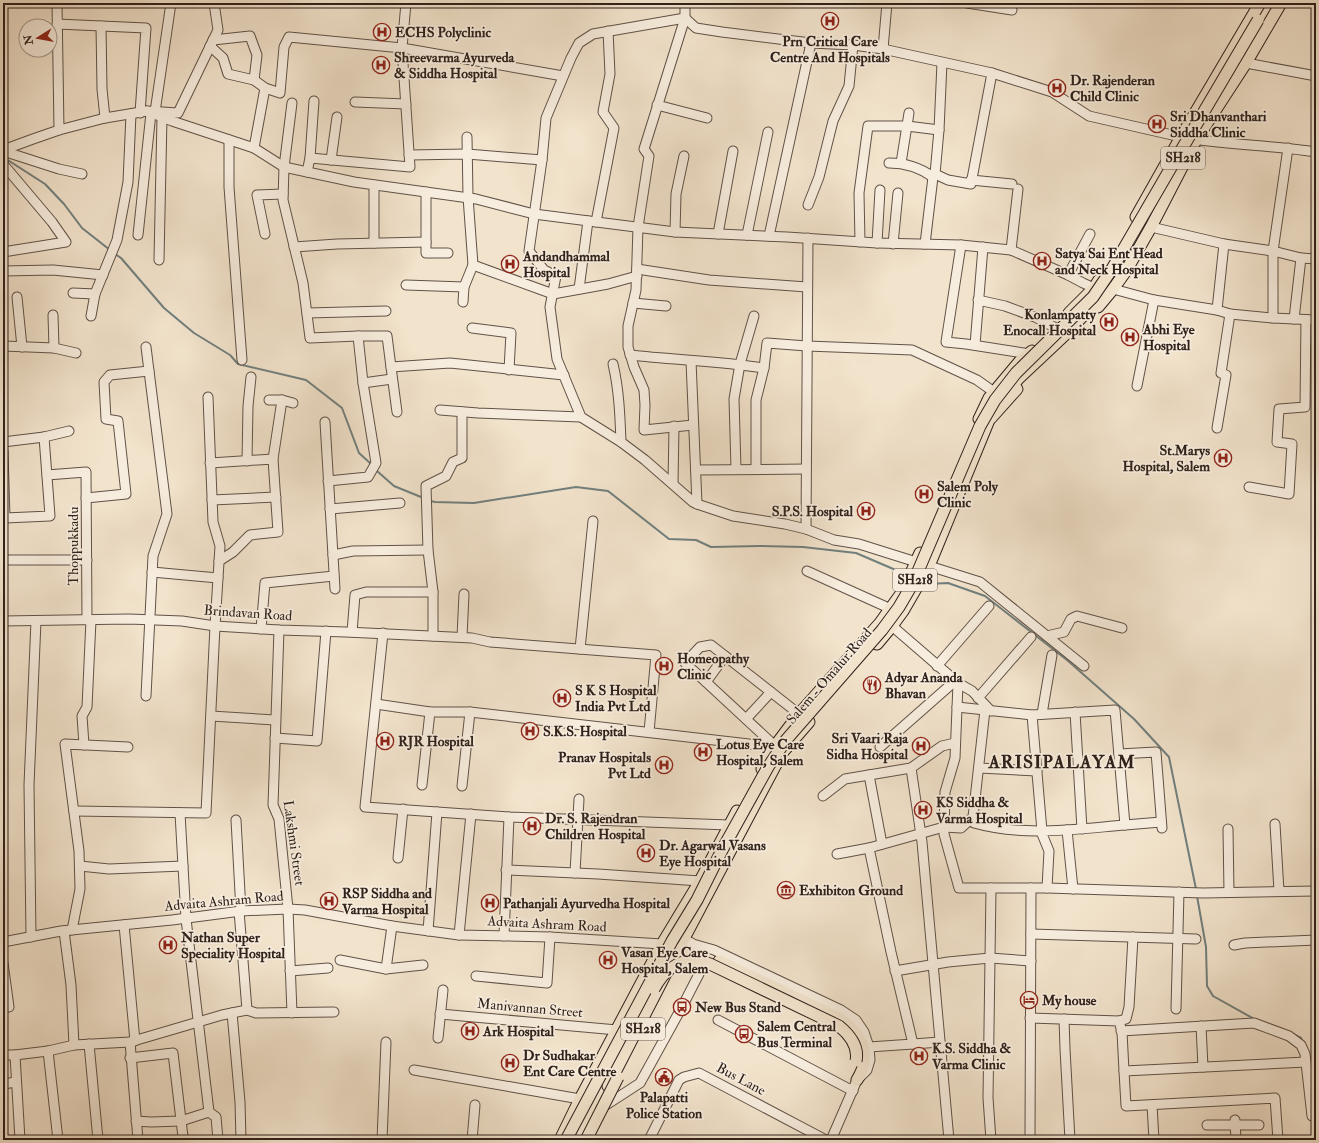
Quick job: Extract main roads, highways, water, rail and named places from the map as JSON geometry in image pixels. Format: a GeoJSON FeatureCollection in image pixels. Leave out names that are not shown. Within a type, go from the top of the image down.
{"type":"FeatureCollection","features":[{"type":"Feature","properties":{"kind":"main road"},"geometry":{"type":"LineString","coordinates":[[560,1140],[662,944],[700,881],[730,825],[779,750],[799,714],[880,624],[903,591],[989,398],[1020,361],[1030,354],[1094,288],[1118,250],[1181,137],[1260,3]]}},
{"type":"Feature","properties":{"kind":"main road","name":"SH218"},"geometry":{"type":"LineString","coordinates":[[566,1140],[768,767],[786,740],[882,630],[903,601],[928,550],[980,426],[995,400],[1016,373],[1093,297],[1112,270],[1268,3]]}},
{"type":"Feature","properties":{"kind":"main road","name":"SH218"},"geometry":{"type":"LineString","coordinates":[[989,420],[1001,399],[1019,378],[1083,316],[1100,297],[1118,272],[1135,245],[1218,96],[1276,3]]}},
{"type":"Feature","properties":{"kind":"main road"},"geometry":{"type":"LineString","coordinates":[[989,420],[1030,374],[1088,318],[1126,271],[1151,227],[1196,140],[1246,63],[1281,3]]}},
{"type":"Feature","properties":{"kind":"main road","name":"Salem - Omalur Road"},"geometry":{"type":"LineString","coordinates":[[685,943],[779,750],[812,718],[892,626],[921,581],[929,566],[989,420]]}},
{"type":"Feature","properties":{"kind":"main road"},"geometry":{"type":"LineString","coordinates":[[580,1140],[685,943]]}},
{"type":"Feature","properties":{"kind":"main road","name":"SH218"},"geometry":{"type":"LineString","coordinates":[[586,1140],[669,980],[685,943]]}},
{"type":"Feature","properties":{"kind":"main road"},"geometry":{"type":"LineString","coordinates":[[653,978],[665,963],[679,956],[695,954],[714,958],[844,1021],[854,1029],[860,1039],[864,1052],[856,1069],[855,1085]]}},
{"type":"Feature","properties":{"kind":"main road"},"geometry":{"type":"LineString","coordinates":[[573,1140],[658,981],[669,969],[686,961],[701,961],[710,964],[840,1026],[852,1040],[860,1063]]}},
{"type":"Feature","properties":{"kind":"waterway"},"geometry":{"type":"LineString","coordinates":[[3,157],[45,184],[64,204],[82,228],[110,250]]}},
{"type":"Feature","properties":{"kind":"waterway"},"geometry":{"type":"LineString","coordinates":[[115,254],[121,258],[164,308],[194,333],[230,355],[238,364],[306,380],[342,408],[359,453],[370,463]]}},
{"type":"Feature","properties":{"kind":"waterway"},"geometry":{"type":"LineString","coordinates":[[377,471],[394,486],[421,497]]}},
{"type":"Feature","properties":{"kind":"waterway"},"geometry":{"type":"LineString","coordinates":[[431,501],[474,503],[576,487],[608,491],[669,539],[696,540],[711,547],[803,547],[856,553],[905,574]]}},
{"type":"Feature","properties":{"kind":"waterway"},"geometry":{"type":"LineString","coordinates":[[924,583],[948,583],[985,596],[1067,660],[1134,719],[1169,757],[1196,889]]}},
{"type":"Feature","properties":{"kind":"waterway"},"geometry":{"type":"LineString","coordinates":[[1197,896],[1206,947],[1207,986],[1213,996],[1256,1020]]}},
{"type":"Feature","properties":{"kind":"waterway"},"geometry":{"type":"LineString","coordinates":[[1293,1034],[1301,1038],[1302,1041]]}},
{"type":"Feature","properties":{"kind":"waterway"},"geometry":{"type":"LineString","coordinates":[[1315,1118],[1316,1123]]}},
{"type":"Feature","properties":{"kind":"place","name":"Prn Critical Care Centre And Hospitals"},"geometry":{"type":"Point","coordinates":[830,21]}},
{"type":"Feature","properties":{"kind":"place","name":"ECHS Polyclinic"},"geometry":{"type":"Point","coordinates":[382,32]}},
{"type":"Feature","properties":{"kind":"place","name":"Shreevarma Ayurveda & Siddha Hospital"},"geometry":{"type":"Point","coordinates":[381,65]}},
{"type":"Feature","properties":{"kind":"place","name":"Dr. Rajenderan Child Clinic"},"geometry":{"type":"Point","coordinates":[1057,88]}},
{"type":"Feature","properties":{"kind":"place","name":"Sri Dhanvanthari Siddha Clinic"},"geometry":{"type":"Point","coordinates":[1157,124]}},
{"type":"Feature","properties":{"kind":"place","name":"Satya Sai Ent Head and Neck Hospital"},"geometry":{"type":"Point","coordinates":[1042,261]}},
{"type":"Feature","properties":{"kind":"place","name":"Andandhammal Hospital"},"geometry":{"type":"Point","coordinates":[510,264]}},
{"type":"Feature","properties":{"kind":"place","name":"Konlampatty Enocall Hospital"},"geometry":{"type":"Point","coordinates":[1109,322]}},
{"type":"Feature","properties":{"kind":"place","name":"Abhi Eye Hospital"},"geometry":{"type":"Point","coordinates":[1130,337]}},
{"type":"Feature","properties":{"kind":"place","name":"St.Marys Hospital, Salem"},"geometry":{"type":"Point","coordinates":[1223,458]}},
{"type":"Feature","properties":{"kind":"place","name":"Salem Poly Clinic"},"geometry":{"type":"Point","coordinates":[924,494]}},
{"type":"Feature","properties":{"kind":"place","name":"S.P.S. Hospital"},"geometry":{"type":"Point","coordinates":[866,511]}},
{"type":"Feature","properties":{"kind":"place","name":"Homeopathy Clinic"},"geometry":{"type":"Point","coordinates":[664,666]}},
{"type":"Feature","properties":{"kind":"place","name":"Adyar Ananda Bhavan"},"geometry":{"type":"Point","coordinates":[872,685]}},
{"type":"Feature","properties":{"kind":"place","name":"S K S Hospital India Pvt Ltd"},"geometry":{"type":"Point","coordinates":[562,698]}},
{"type":"Feature","properties":{"kind":"place","name":"S.K.S. Hospital"},"geometry":{"type":"Point","coordinates":[530,731]}},
{"type":"Feature","properties":{"kind":"place","name":"RJR Hospital"},"geometry":{"type":"Point","coordinates":[385,741]}},
{"type":"Feature","properties":{"kind":"place","name":"Sri Vaari Raja Sidha Hospital"},"geometry":{"type":"Point","coordinates":[921,746]}},
{"type":"Feature","properties":{"kind":"place","name":"Lotus Eye Care Hospital, Salem"},"geometry":{"type":"Point","coordinates":[703,752]}},
{"type":"Feature","properties":{"kind":"place","name":"Pranav Hospitals Pvt Ltd"},"geometry":{"type":"Point","coordinates":[664,765]}},
{"type":"Feature","properties":{"kind":"place","name":"KS Siddha & Varma Hospital"},"geometry":{"type":"Point","coordinates":[923,810]}},
{"type":"Feature","properties":{"kind":"place","name":"Dr. S. Rajendran Children Hospital"},"geometry":{"type":"Point","coordinates":[532,826]}},
{"type":"Feature","properties":{"kind":"place","name":"Dr. Agarwal Vasans Eye Hospital"},"geometry":{"type":"Point","coordinates":[646,853]}},
{"type":"Feature","properties":{"kind":"place","name":"Exhibiton Ground"},"geometry":{"type":"Point","coordinates":[786,890]}},
{"type":"Feature","properties":{"kind":"place","name":"RSP Siddha and Varma Hospital"},"geometry":{"type":"Point","coordinates":[329,901]}},
{"type":"Feature","properties":{"kind":"place","name":"Pathanjali Ayurvedha Hospital"},"geometry":{"type":"Point","coordinates":[490,903]}},
{"type":"Feature","properties":{"kind":"place","name":"Nathan Super Speciality Hospital"},"geometry":{"type":"Point","coordinates":[168,945]}},
{"type":"Feature","properties":{"kind":"place","name":"Vasan Eye Care Hospital, Salem"},"geometry":{"type":"Point","coordinates":[608,960]}},
{"type":"Feature","properties":{"kind":"place","name":"My house"},"geometry":{"type":"Point","coordinates":[1029,1000]}},
{"type":"Feature","properties":{"kind":"place","name":"New Bus Stand"},"geometry":{"type":"Point","coordinates":[682,1007]}},
{"type":"Feature","properties":{"kind":"place","name":"Ark Hospital"},"geometry":{"type":"Point","coordinates":[470,1031]}},
{"type":"Feature","properties":{"kind":"place","name":"Salem Central Bus Terminal"},"geometry":{"type":"Point","coordinates":[744,1034]}},
{"type":"Feature","properties":{"kind":"place","name":"K.S. Siddha & Varma Clinic"},"geometry":{"type":"Point","coordinates":[919,1056]}},
{"type":"Feature","properties":{"kind":"place","name":"Dr Sudhakar Ent Care Centre"},"geometry":{"type":"Point","coordinates":[510,1063]}},
{"type":"Feature","properties":{"kind":"place","name":"Palapatti Police Station"},"geometry":{"type":"Point","coordinates":[664,1077]}},
{"type":"Feature","properties":{"kind":"district","name":"ARISIPALAYAM"},"geometry":{"type":"Point","coordinates":[1062,762]}}]}
